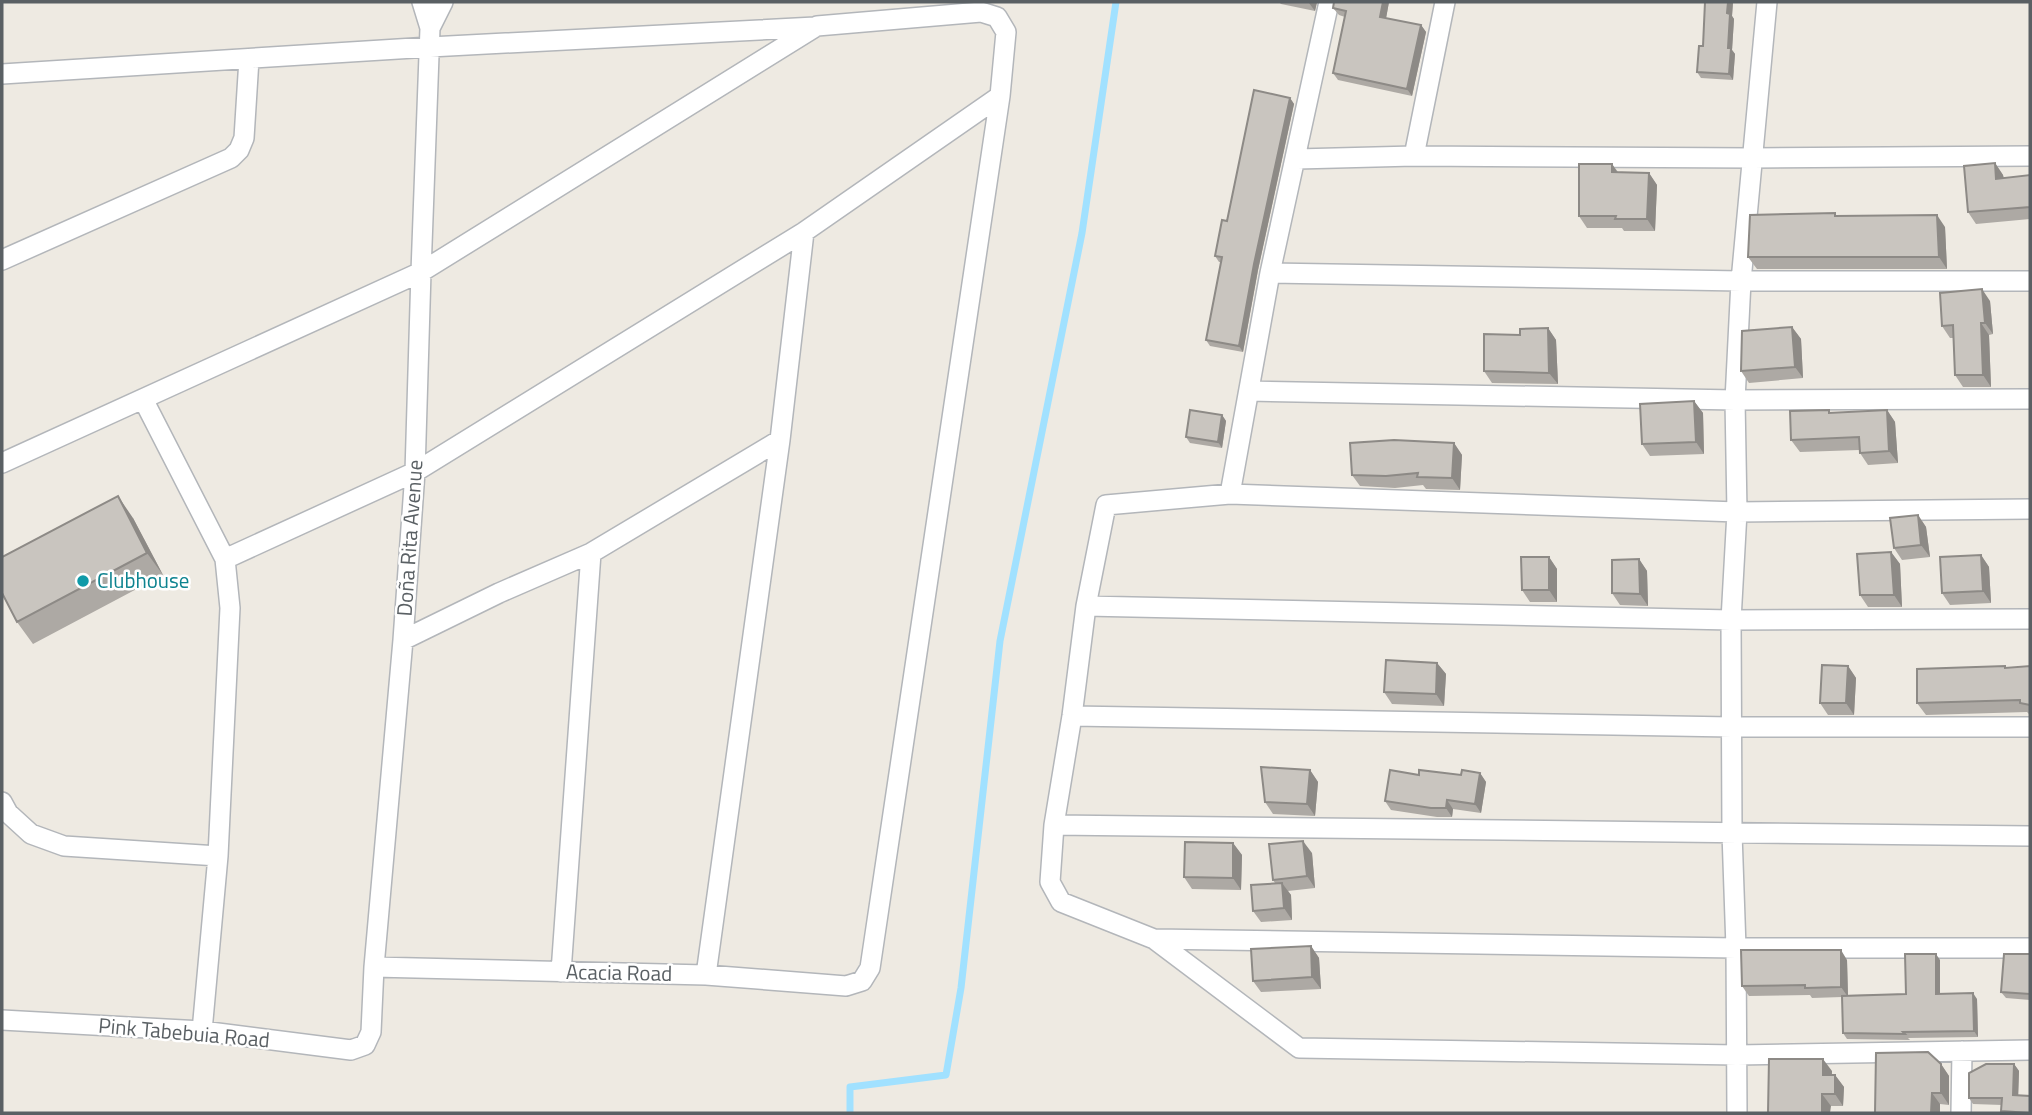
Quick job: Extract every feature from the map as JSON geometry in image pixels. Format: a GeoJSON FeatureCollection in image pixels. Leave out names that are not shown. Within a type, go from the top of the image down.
{"type":"FeatureCollection","features":[{"type":"Feature","properties":{"kind":"street","name":"Doña Rita Avenue"},"geometry":{"type":"LineString","coordinates":[[365,1045],[371,1032],[374,967],[415,472],[430,38],[422,2]]}},
{"type":"Feature","properties":{"kind":"street","name":"Doña Rita Avenue"},"geometry":{"type":"LineString","coordinates":[[430,38],[443,2]]}},
{"type":"Feature","properties":{"kind":"street"},"geometry":{"type":"LineString","coordinates":[[1230,494],[1270,273],[1297,159],[1329,2]]}},
{"type":"Feature","properties":{"kind":"street"},"geometry":{"type":"LineString","coordinates":[[1414,156],[1445,2]]}},
{"type":"Feature","properties":{"kind":"street"},"geometry":{"type":"LineString","coordinates":[[1737,1113],[1731,620],[1737,512],[1735,400],[1741,281],[1767,2]]}},
{"type":"Feature","properties":{"kind":"street"},"geometry":{"type":"LineString","coordinates":[[2,74],[249,59],[430,38],[817,26],[981,12],[997,17],[1006,32],[1000,96],[804,232],[415,472],[225,559]]}},
{"type":"Feature","properties":{"kind":"street"},"geometry":{"type":"LineString","coordinates":[[2,463],[421,272],[817,26]]}},
{"type":"Feature","properties":{"kind":"street"},"geometry":{"type":"LineString","coordinates":[[2,260],[231,158],[239,150],[244,138],[249,59]]}},
{"type":"Feature","properties":{"kind":"street","name":"Acacia Road"},"geometry":{"type":"LineString","coordinates":[[374,967],[706,975],[846,986],[862,981],[870,968],[1000,96]]}},
{"type":"Feature","properties":{"kind":"street"},"geometry":{"type":"LineString","coordinates":[[1297,159],[1414,156],[2030,156]]}},
{"type":"Feature","properties":{"kind":"street"},"geometry":{"type":"LineString","coordinates":[[706,975],[779,440],[804,232]]}},
{"type":"Feature","properties":{"kind":"street"},"geometry":{"type":"LineString","coordinates":[[1270,273],[1741,281],[2030,281]]}},
{"type":"Feature","properties":{"kind":"street"},"geometry":{"type":"LineString","coordinates":[[1249,391],[1735,400],[2030,399]]}},
{"type":"Feature","properties":{"kind":"street"},"geometry":{"type":"LineString","coordinates":[[143,399],[225,559],[230,608],[218,856],[202,1031]]}},
{"type":"Feature","properties":{"kind":"street"},"geometry":{"type":"LineString","coordinates":[[403,639],[591,552],[779,440]]}},
{"type":"Feature","properties":{"kind":"street"},"geometry":{"type":"LineString","coordinates":[[2030,509],[1737,512],[1230,494],[1106,505],[1086,606],[1055,825],[1051,882],[1062,902],[1154,939],[1299,1048],[1737,1055],[2030,1051]]}},
{"type":"Feature","properties":{"kind":"street"},"geometry":{"type":"LineString","coordinates":[[561,972],[591,552]]}},
{"type":"Feature","properties":{"kind":"street"},"geometry":{"type":"LineString","coordinates":[[1086,606],[1731,620],[2030,618]]}},
{"type":"Feature","properties":{"kind":"street"},"geometry":{"type":"LineString","coordinates":[[1072,716],[1732,727],[2030,727]]}},
{"type":"Feature","properties":{"kind":"street"},"geometry":{"type":"LineString","coordinates":[[2,802],[8,813],[31,834],[64,846],[218,856]]}},
{"type":"Feature","properties":{"kind":"street"},"geometry":{"type":"LineString","coordinates":[[1055,825],[2030,836]]}},
{"type":"Feature","properties":{"kind":"street"},"geometry":{"type":"LineString","coordinates":[[1154,939],[1736,948],[2030,948]]}},
{"type":"Feature","properties":{"kind":"street","name":"Pink Tabebuia Road"},"geometry":{"type":"LineString","coordinates":[[2,1020],[202,1031],[351,1050],[365,1045]]}},
{"type":"Feature","properties":{"kind":"street"},"geometry":{"type":"LineString","coordinates":[[1961,1113],[1962,1051]]}},
{"type":"Feature","properties":{"kind":"building"},"geometry":{"type":"Polygon","coordinates":[[[1334,2],[1383,2],[1380,17],[1421,25],[1407,89],[1333,73],[1346,11],[1333,8],[1334,2]]]}},
{"type":"Feature","properties":{"kind":"building"},"geometry":{"type":"Polygon","coordinates":[[[1705,2],[1728,2],[1728,48],[1731,48],[1729,74],[1697,72],[1699,46],[1703,46],[1705,2]]]}},
{"type":"Feature","properties":{"kind":"building"},"geometry":{"type":"Polygon","coordinates":[[[1254,90],[1290,98],[1239,346],[1206,340],[1222,257],[1215,256],[1222,220],[1227,221],[1254,90]]]}},
{"type":"Feature","properties":{"kind":"building"},"geometry":{"type":"Polygon","coordinates":[[[1995,163],[1996,179],[2030,175],[2030,207],[1968,212],[1964,166],[1995,163]]]}},
{"type":"Feature","properties":{"kind":"building"},"geometry":{"type":"Polygon","coordinates":[[[1579,164],[1612,164],[1612,172],[1649,173],[1647,219],[1579,216],[1579,164]]]}},
{"type":"Feature","properties":{"kind":"building"},"geometry":{"type":"Polygon","coordinates":[[[1835,213],[1835,216],[1937,215],[1939,257],[1748,257],[1750,215],[1835,213]]]}},
{"type":"Feature","properties":{"kind":"building"},"geometry":{"type":"Polygon","coordinates":[[[1982,289],[1985,323],[1981,323],[1983,375],[1955,375],[1953,325],[1942,326],[1940,293],[1982,289]]]}},
{"type":"Feature","properties":{"kind":"building"},"geometry":{"type":"Polygon","coordinates":[[[1792,327],[1795,367],[1741,371],[1742,331],[1792,327]]]}},
{"type":"Feature","properties":{"kind":"building"},"geometry":{"type":"Polygon","coordinates":[[[1548,328],[1549,373],[1484,371],[1484,334],[1520,335],[1520,329],[1548,328]]]}},
{"type":"Feature","properties":{"kind":"building"},"geometry":{"type":"Polygon","coordinates":[[[1694,401],[1696,442],[1642,444],[1640,404],[1694,401]]]}},
{"type":"Feature","properties":{"kind":"building"},"geometry":{"type":"Polygon","coordinates":[[[1190,410],[1222,415],[1218,442],[1186,437],[1190,410]]]}},
{"type":"Feature","properties":{"kind":"building"},"geometry":{"type":"Polygon","coordinates":[[[1829,410],[1829,413],[1887,410],[1889,451],[1860,453],[1859,437],[1791,440],[1790,411],[1829,410]]]}},
{"type":"Feature","properties":{"kind":"building"},"geometry":{"type":"Polygon","coordinates":[[[1394,440],[1454,443],[1452,478],[1417,477],[1418,473],[1352,475],[1350,443],[1394,440]]]}},
{"type":"Feature","properties":{"kind":"building"},"geometry":{"type":"Polygon","coordinates":[[[118,496],[147,553],[17,622],[2,593],[2,557],[118,496]]]}},
{"type":"Feature","properties":{"kind":"building"},"geometry":{"type":"Polygon","coordinates":[[[1918,515],[1921,545],[1894,548],[1890,518],[1918,515]]]}},
{"type":"Feature","properties":{"kind":"building"},"geometry":{"type":"Polygon","coordinates":[[[1891,552],[1894,595],[1860,595],[1857,554],[1891,552]]]}},
{"type":"Feature","properties":{"kind":"building"},"geometry":{"type":"Polygon","coordinates":[[[1981,555],[1983,591],[1942,593],[1940,557],[1981,555]]]}},
{"type":"Feature","properties":{"kind":"building"},"geometry":{"type":"Polygon","coordinates":[[[1521,557],[1549,557],[1549,590],[1522,590],[1521,557]]]}},
{"type":"Feature","properties":{"kind":"building"},"geometry":{"type":"Polygon","coordinates":[[[1639,559],[1640,594],[1612,593],[1612,560],[1639,559]]]}},
{"type":"Feature","properties":{"kind":"building"},"geometry":{"type":"Polygon","coordinates":[[[1386,660],[1437,663],[1436,694],[1384,692],[1386,660]]]}},
{"type":"Feature","properties":{"kind":"building"},"geometry":{"type":"Polygon","coordinates":[[[1822,665],[1848,666],[1846,703],[1820,703],[1822,665]]]}},
{"type":"Feature","properties":{"kind":"building"},"geometry":{"type":"Polygon","coordinates":[[[2030,666],[2030,705],[2020,703],[2020,700],[1917,703],[1917,669],[2030,666]]]}},
{"type":"Feature","properties":{"kind":"building"},"geometry":{"type":"Polygon","coordinates":[[[1261,767],[1310,770],[1307,804],[1265,802],[1261,767]]]}},
{"type":"Feature","properties":{"kind":"building"},"geometry":{"type":"Polygon","coordinates":[[[1390,770],[1419,775],[1419,770],[1461,775],[1462,770],[1480,773],[1475,804],[1447,800],[1446,808],[1431,808],[1385,801],[1390,770]]]}},
{"type":"Feature","properties":{"kind":"building"},"geometry":{"type":"Polygon","coordinates":[[[1303,841],[1307,876],[1273,880],[1269,844],[1303,841]]]}},
{"type":"Feature","properties":{"kind":"building"},"geometry":{"type":"Polygon","coordinates":[[[1185,842],[1233,843],[1233,878],[1184,877],[1185,842]]]}},
{"type":"Feature","properties":{"kind":"building"},"geometry":{"type":"Polygon","coordinates":[[[1282,883],[1284,908],[1253,911],[1251,885],[1282,883]]]}},
{"type":"Feature","properties":{"kind":"building"},"geometry":{"type":"Polygon","coordinates":[[[1311,946],[1312,977],[1253,981],[1251,949],[1311,946]]]}},
{"type":"Feature","properties":{"kind":"building"},"geometry":{"type":"Polygon","coordinates":[[[1741,950],[1841,950],[1841,987],[1742,986],[1741,950]]]}},
{"type":"Feature","properties":{"kind":"building"},"geometry":{"type":"Polygon","coordinates":[[[1905,954],[1936,954],[1936,994],[1973,993],[1974,1031],[1843,1033],[1842,996],[1906,994],[1905,954]]]}},
{"type":"Feature","properties":{"kind":"building"},"geometry":{"type":"Polygon","coordinates":[[[2004,954],[2030,954],[2030,994],[2001,992],[2004,954]]]}},
{"type":"Feature","properties":{"kind":"building"},"geometry":{"type":"Polygon","coordinates":[[[1928,1052],[1941,1064],[1941,1093],[1932,1093],[1931,1113],[1875,1113],[1876,1053],[1928,1052]]]}},
{"type":"Feature","properties":{"kind":"building"},"geometry":{"type":"Polygon","coordinates":[[[1769,1059],[1823,1059],[1823,1075],[1835,1075],[1835,1094],[1822,1094],[1822,1113],[1768,1113],[1769,1059]]]}},
{"type":"Feature","properties":{"kind":"building"},"geometry":{"type":"Polygon","coordinates":[[[1986,1064],[2014,1064],[2013,1095],[2030,1096],[2030,1113],[2001,1111],[2002,1098],[1969,1098],[1969,1073],[1986,1064]]]}},
{"type":"Feature","properties":{"kind":"waterway"},"geometry":{"type":"LineString","coordinates":[[850,1113],[850,1087],[946,1075],[961,988],[1000,641],[1082,233],[1116,2]]}},
{"type":"Feature","properties":{"kind":"place","name":"Clubhouse"},"geometry":{"type":"Point","coordinates":[83,581]}}]}
